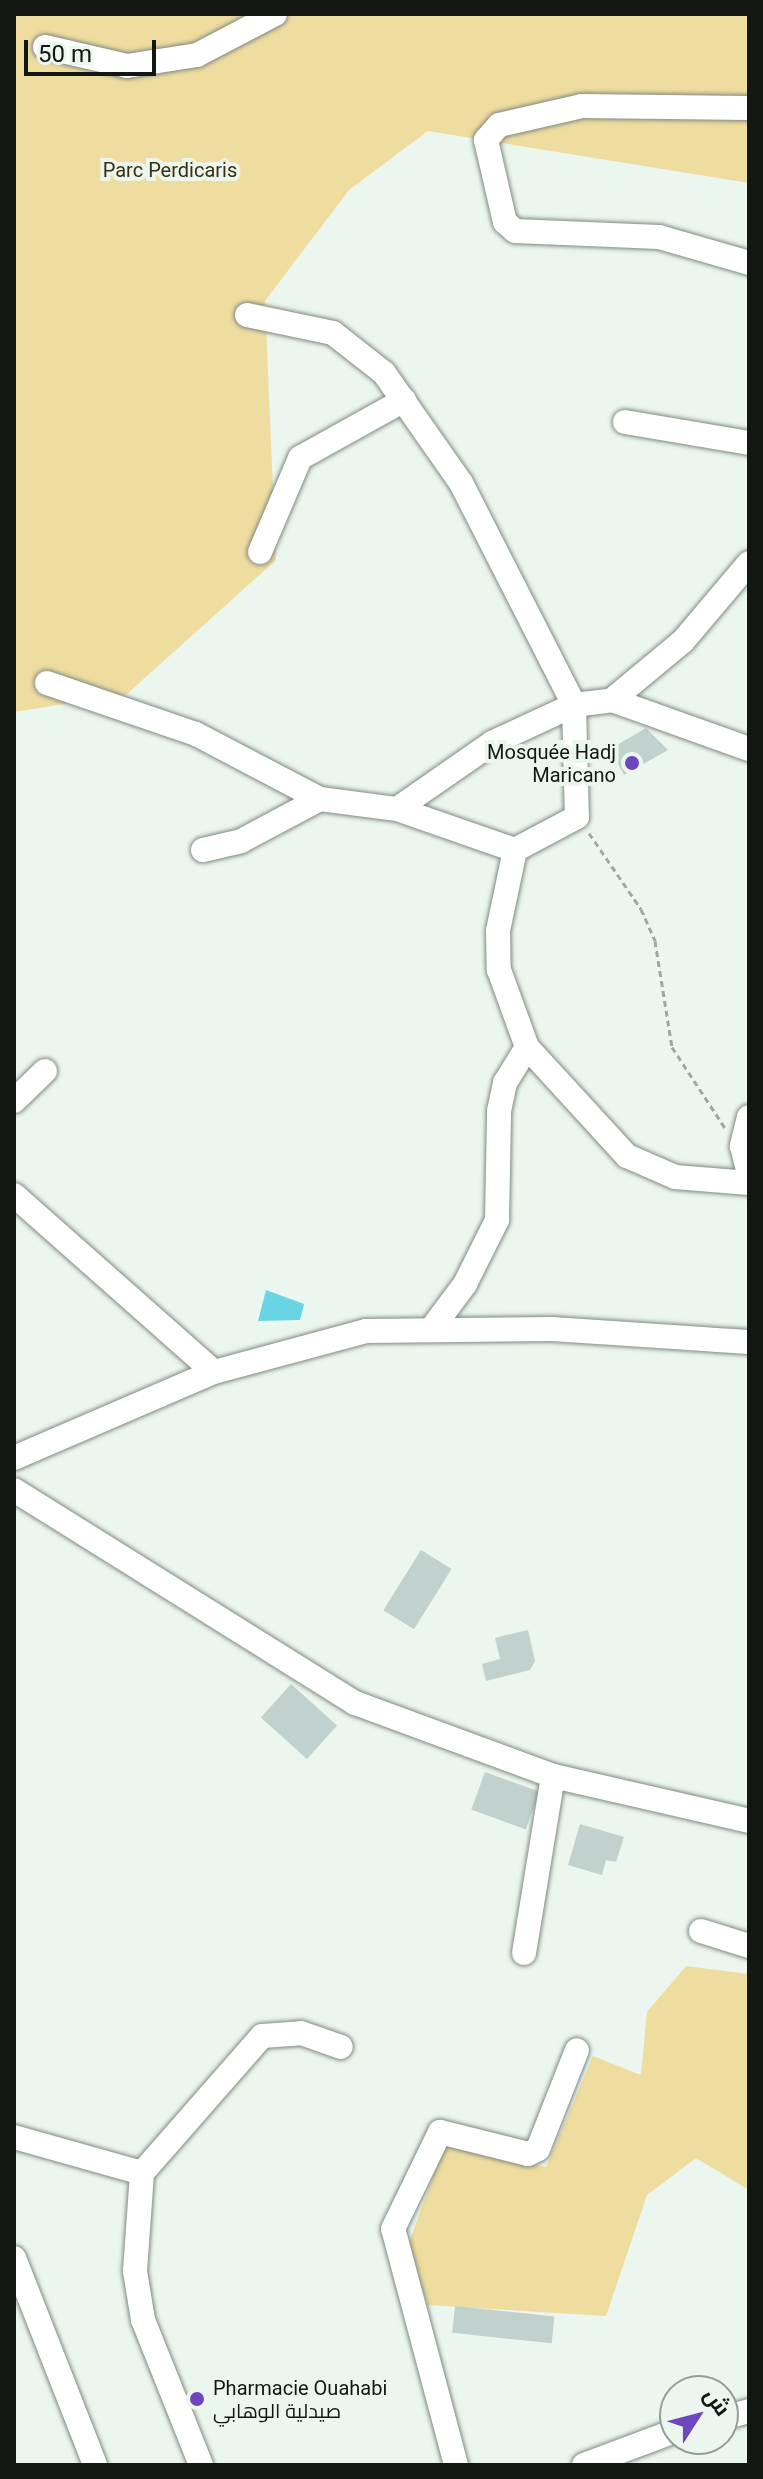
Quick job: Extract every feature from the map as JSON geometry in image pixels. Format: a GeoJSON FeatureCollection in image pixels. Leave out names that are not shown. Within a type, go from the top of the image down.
{"type":"FeatureCollection","features":[{"type":"Feature","properties":{"kind":"street"},"geometry":{"type":"LineString","coordinates":[[45,47],[127,66],[197,55],[275,14]]}},
{"type":"Feature","properties":{"kind":"street"},"geometry":{"type":"LineString","coordinates":[[749,108],[582,106],[499,125],[486,140],[505,222],[515,231],[659,237],[749,263]]}},
{"type":"Feature","properties":{"kind":"street"},"geometry":{"type":"LineString","coordinates":[[47,683],[196,734],[320,799],[397,809],[515,850],[577,817],[574,705],[461,483],[404,400],[365,354],[333,333],[247,315]]}},
{"type":"Feature","properties":{"kind":"street"},"geometry":{"type":"LineString","coordinates":[[260,552],[300,458],[404,400]]}},
{"type":"Feature","properties":{"kind":"street"},"geometry":{"type":"LineString","coordinates":[[625,422],[749,443]]}},
{"type":"Feature","properties":{"kind":"street"},"geometry":{"type":"LineString","coordinates":[[612,700],[683,641],[749,563]]}},
{"type":"Feature","properties":{"kind":"street"},"geometry":{"type":"LineString","coordinates":[[397,809],[410,807],[447,769],[574,705],[612,700],[749,749]]}},
{"type":"Feature","properties":{"kind":"street"},"geometry":{"type":"LineString","coordinates":[[203,850],[241,841],[320,799]]}},
{"type":"Feature","properties":{"kind":"street"},"geometry":{"type":"LineString","coordinates":[[515,850],[498,949],[527,1047],[627,1156],[675,1177],[749,1183]]}},
{"type":"Feature","properties":{"kind":"street"},"geometry":{"type":"LineString","coordinates":[[433,1327],[497,1220],[499,1111],[505,1083],[527,1047]]}},
{"type":"Feature","properties":{"kind":"street"},"geometry":{"type":"LineString","coordinates":[[14,1101],[45,1071]]}},
{"type":"Feature","properties":{"kind":"street"},"geometry":{"type":"LineString","coordinates":[[749,1117],[742,1146],[749,1175]]}},
{"type":"Feature","properties":{"kind":"street"},"geometry":{"type":"LineString","coordinates":[[14,1195],[214,1372]]}},
{"type":"Feature","properties":{"kind":"street"},"geometry":{"type":"LineString","coordinates":[[14,1458],[214,1372],[333,1337],[433,1327],[749,1342]]}},
{"type":"Feature","properties":{"kind":"street"},"geometry":{"type":"LineString","coordinates":[[14,1490],[355,1703],[553,1776],[749,1821]]}},
{"type":"Feature","properties":{"kind":"street"},"geometry":{"type":"LineString","coordinates":[[524,1953],[553,1776]]}},
{"type":"Feature","properties":{"kind":"street"},"geometry":{"type":"LineString","coordinates":[[701,1931],[749,1946]]}},
{"type":"Feature","properties":{"kind":"street"},"geometry":{"type":"LineString","coordinates":[[201,2465],[143,2320],[135,2271],[142,2173],[262,2036],[301,2033],[341,2047]]}},
{"type":"Feature","properties":{"kind":"street"},"geometry":{"type":"LineString","coordinates":[[456,2465],[393,2229],[440,2132],[535,2151],[577,2050]]}},
{"type":"Feature","properties":{"kind":"street"},"geometry":{"type":"LineString","coordinates":[[14,2137],[142,2173]]}},
{"type":"Feature","properties":{"kind":"street"},"geometry":{"type":"LineString","coordinates":[[14,2258],[95,2465]]}},
{"type":"Feature","properties":{"kind":"street"},"geometry":{"type":"LineString","coordinates":[[584,2465],[659,2437]]}},
{"type":"Feature","properties":{"kind":"path"},"geometry":{"type":"LineString","coordinates":[[577,817],[655,941],[672,1047],[714,1116],[742,1146]]}},
{"type":"Feature","properties":{"kind":"green space","name":"Parc Perdicaris"},"geometry":{"type":"Polygon","coordinates":[[[14,14],[749,14],[749,183],[428,131],[349,190],[265,301],[276,560],[127,694],[14,712],[14,14]]]}},
{"type":"Feature","properties":{"kind":"green space"},"geometry":{"type":"Polygon","coordinates":[[[686,1966],[749,1974],[749,2190],[696,2158],[647,2195],[606,2316],[427,2305],[409,2242],[446,2142],[546,2167],[593,2056],[641,2075],[647,2012],[686,1966]]]}},
{"type":"Feature","properties":{"kind":"water"},"geometry":{"type":"Polygon","coordinates":[[[266,1290],[304,1304],[300,1320],[258,1321],[266,1290]]]}},
{"type":"Feature","properties":{"kind":"building","name":"Mosquée Hadj Maricano"},"geometry":{"type":"Polygon","coordinates":[[[646,728],[668,750],[624,775],[610,749],[646,728]]]}},
{"type":"Feature","properties":{"kind":"building"},"geometry":{"type":"Polygon","coordinates":[[[421,1550],[452,1569],[414,1629],[383,1610],[421,1550]]]}},
{"type":"Feature","properties":{"kind":"building"},"geometry":{"type":"Polygon","coordinates":[[[528,1630],[535,1661],[530,1670],[486,1681],[482,1664],[500,1659],[495,1638],[528,1630]]]}},
{"type":"Feature","properties":{"kind":"building"},"geometry":{"type":"Polygon","coordinates":[[[291,1684],[337,1725],[307,1759],[261,1717],[291,1684]]]}},
{"type":"Feature","properties":{"kind":"building"},"geometry":{"type":"Polygon","coordinates":[[[485,1772],[540,1792],[526,1829],[471,1810],[485,1772]]]}},
{"type":"Feature","properties":{"kind":"building"},"geometry":{"type":"Polygon","coordinates":[[[580,1824],[624,1837],[616,1862],[606,1860],[602,1875],[568,1865],[580,1824]]]}},
{"type":"Feature","properties":{"kind":"building"},"geometry":{"type":"Polygon","coordinates":[[[455,2306],[554,2316],[552,2343],[452,2333],[455,2306]]]}},
{"type":"Feature","properties":{"kind":"place","name":"Mosquée Hadj Maricano"},"geometry":{"type":"Point","coordinates":[632,763]}},
{"type":"Feature","properties":{"kind":"place","name":"Pharmacie Ouahabi صيدلية الوهابي"},"geometry":{"type":"Point","coordinates":[197,2399]}}]}
